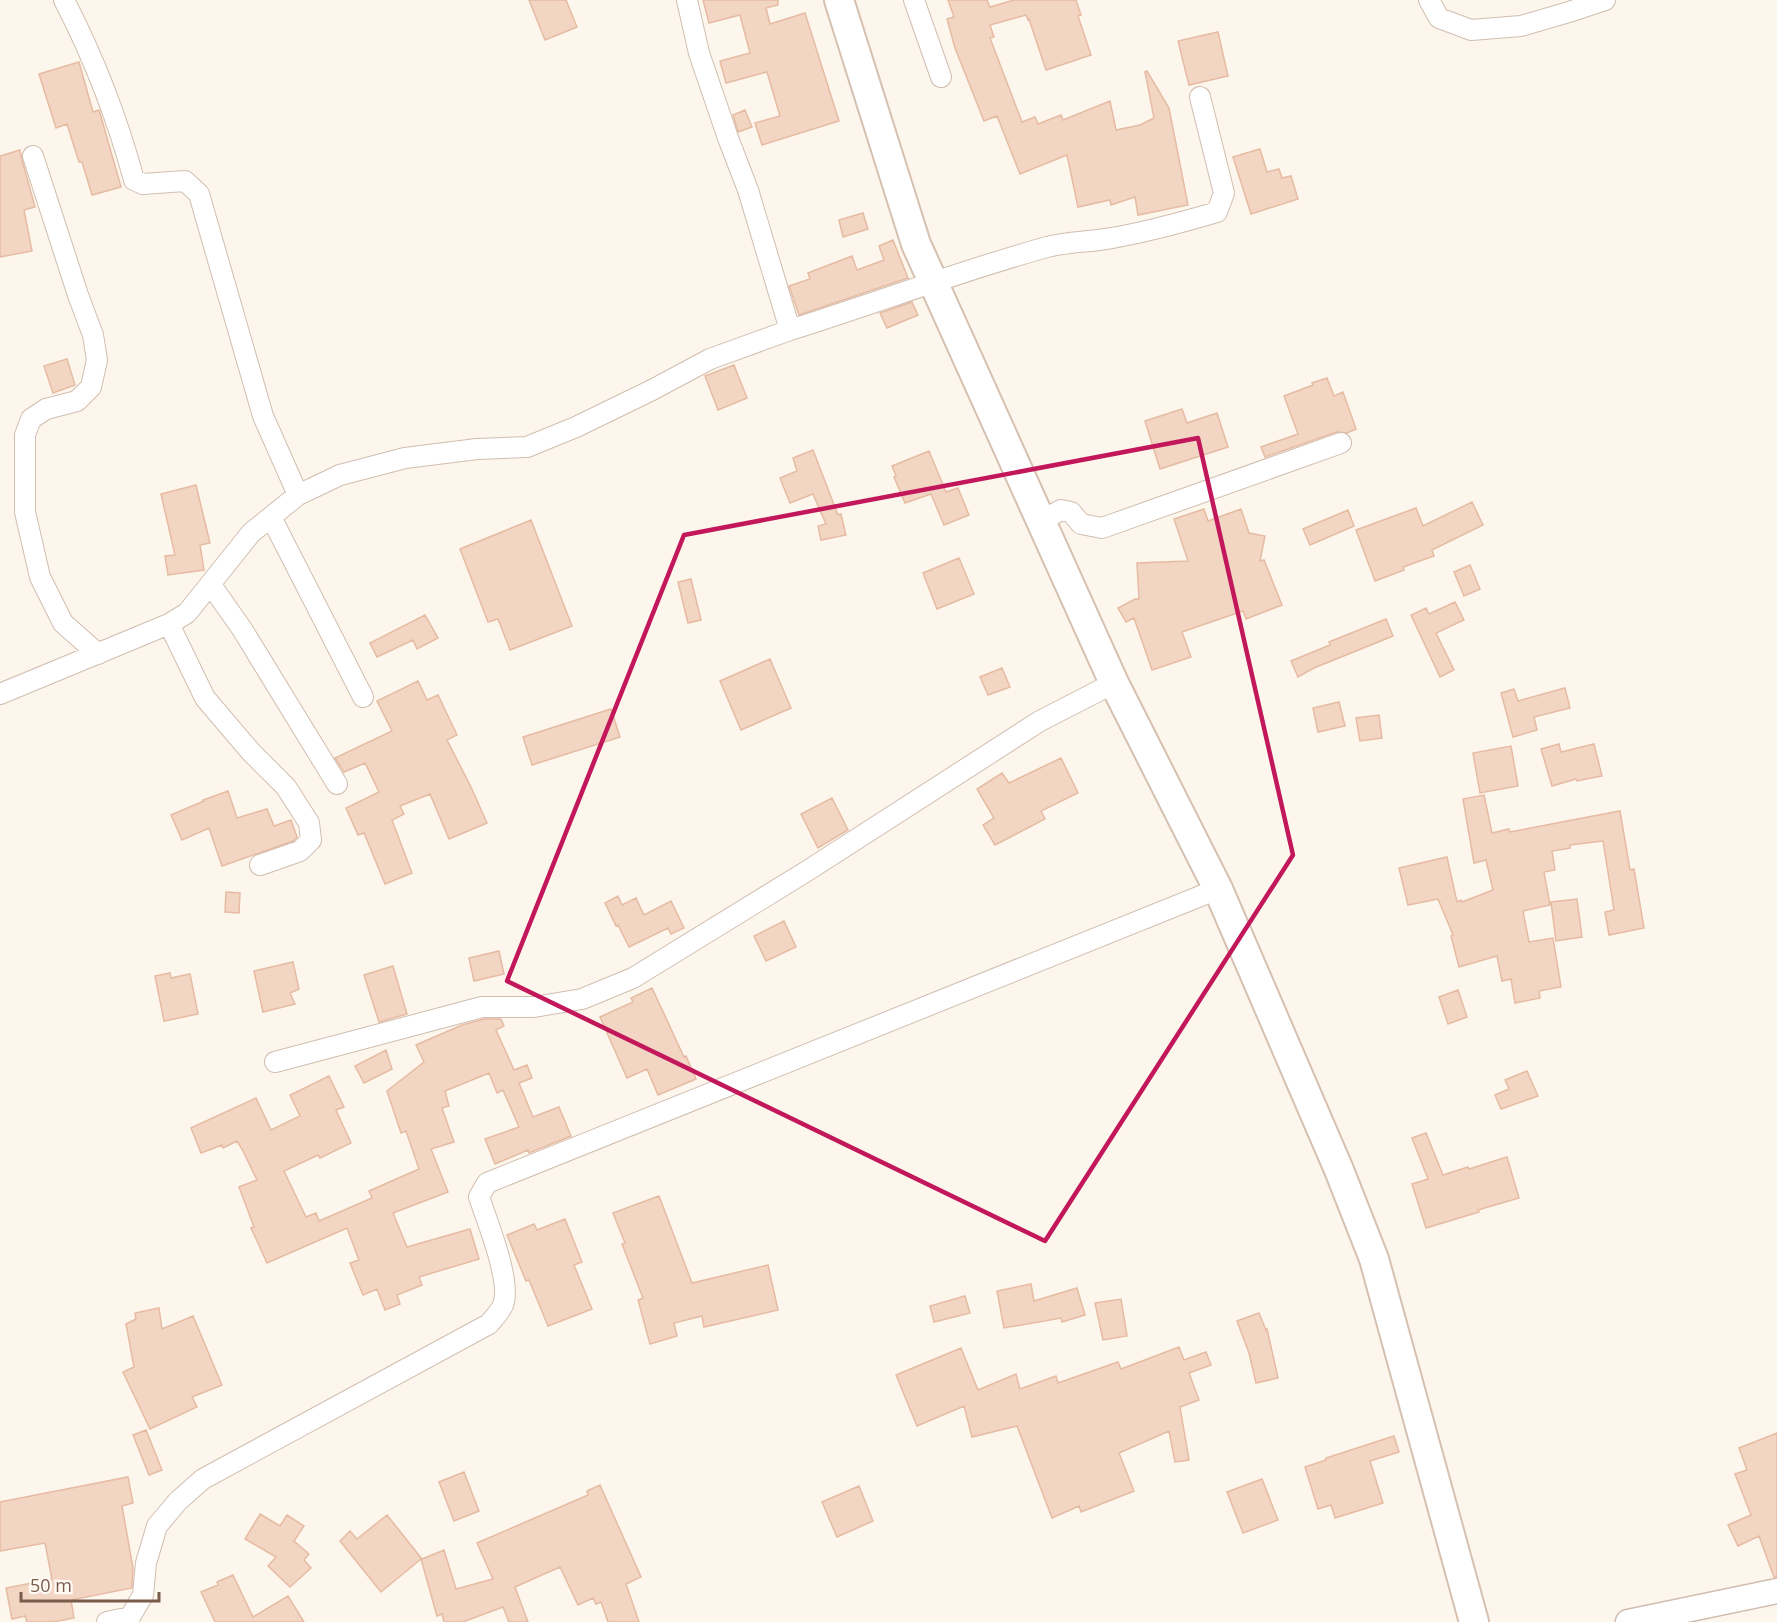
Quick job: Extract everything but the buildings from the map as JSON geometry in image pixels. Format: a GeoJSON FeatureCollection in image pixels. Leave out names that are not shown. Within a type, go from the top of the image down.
{"type":"FeatureCollection","features":[{"type":"Feature","properties":{"kind":"main road"},"geometry":{"type":"LineString","coordinates":[[839,0],[916,244],[1114,683],[1218,889],[1339,1170],[1374,1259],[1474,1622]]}},
{"type":"Feature","properties":{"kind":"street"},"geometry":{"type":"LineString","coordinates":[[64,0],[85,41],[109,99],[134,180],[143,184],[185,181],[199,194],[262,416],[298,495]]}},
{"type":"Feature","properties":{"kind":"street"},"geometry":{"type":"LineString","coordinates":[[687,0],[699,53],[748,189],[790,330]]}},
{"type":"Feature","properties":{"kind":"street"},"geometry":{"type":"LineString","coordinates":[[914,0],[941,76]]}},
{"type":"Feature","properties":{"kind":"street"},"geometry":{"type":"LineString","coordinates":[[1429,0],[1439,18],[1471,30],[1521,26],[1605,0]]}},
{"type":"Feature","properties":{"kind":"street"},"geometry":{"type":"LineString","coordinates":[[0,694],[169,624],[187,613],[251,533],[298,495],[340,475],[405,458],[477,449],[527,447],[576,427],[710,359],[790,330],[934,281],[1050,247],[1106,239],[1176,224],[1217,212],[1224,194],[1200,97]]}},
{"type":"Feature","properties":{"kind":"street"},"geometry":{"type":"LineString","coordinates":[[33,156],[93,335],[97,360],[91,387],[77,401],[46,409],[31,419],[25,435],[25,512],[40,577],[63,623],[98,654]]}},
{"type":"Feature","properties":{"kind":"street"},"geometry":{"type":"LineString","coordinates":[[1041,520],[1061,510],[1071,512],[1081,524],[1102,528],[1341,443]]}},
{"type":"Feature","properties":{"kind":"street"},"geometry":{"type":"LineString","coordinates":[[271,517],[363,697]]}},
{"type":"Feature","properties":{"kind":"street"},"geometry":{"type":"LineString","coordinates":[[211,585],[242,629],[337,784]]}},
{"type":"Feature","properties":{"kind":"street"},"geometry":{"type":"LineString","coordinates":[[169,624],[205,698],[251,752],[286,787],[309,823],[311,840],[300,851],[260,865]]}},
{"type":"Feature","properties":{"kind":"street"},"geometry":{"type":"LineString","coordinates":[[275,1062],[482,1007],[534,1007],[582,999],[633,978],[807,871],[1040,721],[1114,683]]}},
{"type":"Feature","properties":{"kind":"street"},"geometry":{"type":"LineString","coordinates":[[107,1622],[130,1617],[143,1595],[146,1563],[157,1526],[178,1501],[203,1479],[489,1324],[503,1305],[505,1285],[479,1197],[487,1183],[1218,889]]}},
{"type":"Feature","properties":{"kind":"street"},"geometry":{"type":"LineString","coordinates":[[1628,1622],[1777,1591]]}},
{"type":"Feature","properties":{"kind":"highlighted area"},"geometry":{"type":"Polygon","coordinates":[[[1198,438],[1293,855],[1045,1241],[507,981],[684,535],[1198,438]]]}}]}
